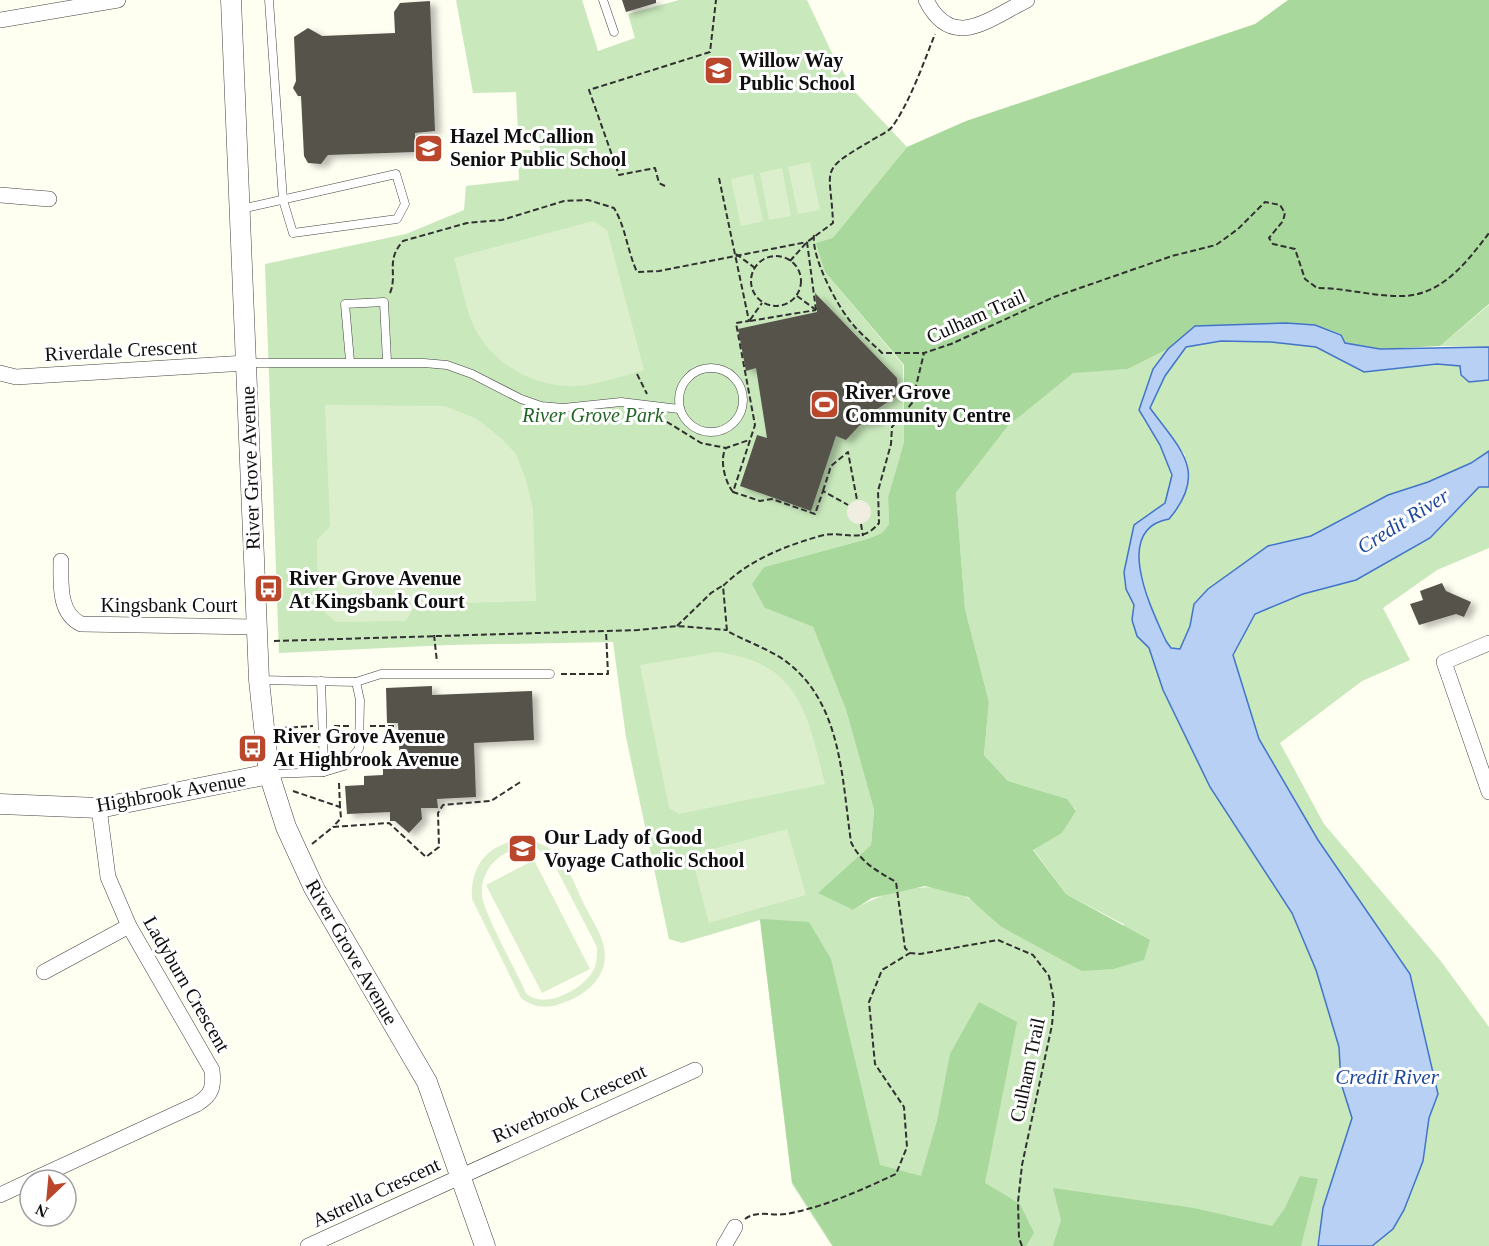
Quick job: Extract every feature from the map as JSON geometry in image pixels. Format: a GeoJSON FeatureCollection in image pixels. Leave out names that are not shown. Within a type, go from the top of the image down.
{"type":"FeatureCollection","features":[{"type":"Feature","properties":{"kind":"street"},"geometry":{"type":"LineString","coordinates":[[0,20],[118,0]]}},
{"type":"Feature","properties":{"kind":"street","name":"River Grove Avenue"},"geometry":{"type":"LineString","coordinates":[[231,0],[259,680],[271,780],[286,827],[334,923],[427,1082],[462,1175],[485,1246]]}},
{"type":"Feature","properties":{"kind":"street"},"geometry":{"type":"LineString","coordinates":[[926,0],[940,20],[952,29],[967,30],[1027,0]]}},
{"type":"Feature","properties":{"kind":"street"},"geometry":{"type":"LineString","coordinates":[[0,195],[49,199]]}},
{"type":"Feature","properties":{"kind":"street","name":"Riverdale Crescent"},"geometry":{"type":"LineString","coordinates":[[0,373],[16,377],[246,363]]}},
{"type":"Feature","properties":{"kind":"street","name":"Kingsbank Court"},"geometry":{"type":"LineString","coordinates":[[62,561],[61,589],[67,612],[81,624],[257,627]]}},
{"type":"Feature","properties":{"kind":"street"},"geometry":{"type":"LineString","coordinates":[[1489,643],[1444,662],[1489,792]]}},
{"type":"Feature","properties":{"kind":"street","name":"Highbrook Avenue"},"geometry":{"type":"LineString","coordinates":[[0,804],[99,808],[271,780]]}},
{"type":"Feature","properties":{"kind":"street","name":"Ladyburn Crescent"},"geometry":{"type":"LineString","coordinates":[[59,1168],[197,1104],[207,1098],[214,1085],[212,1070],[129,926],[108,877],[99,808]]}},
{"type":"Feature","properties":{"kind":"street"},"geometry":{"type":"LineString","coordinates":[[44,972],[129,926]]}},
{"type":"Feature","properties":{"kind":"street","name":"Riverbrook Crescent"},"geometry":{"type":"LineString","coordinates":[[462,1175],[695,1070]]}},
{"type":"Feature","properties":{"kind":"street","name":"Astrella Crescent"},"geometry":{"type":"LineString","coordinates":[[309,1246],[462,1175]]}},
{"type":"Feature","properties":{"kind":"street","name":"Ladyburn Crescent"},"geometry":{"type":"LineString","coordinates":[[0,1195],[18,1187]]}},
{"type":"Feature","properties":{"kind":"street"},"geometry":{"type":"LineString","coordinates":[[724,1246],[735,1227]]}},
{"type":"Feature","properties":{"kind":"lane"},"geometry":{"type":"LineString","coordinates":[[240,209],[283,200],[396,174],[405,204],[397,219],[293,233],[283,200],[269,0]]}},
{"type":"Feature","properties":{"kind":"lane"},"geometry":{"type":"LineString","coordinates":[[603,0],[614,32]]}},
{"type":"Feature","properties":{"kind":"lane"},"geometry":{"type":"LineString","coordinates":[[350,362],[345,304],[384,303],[387,361]]}},
{"type":"Feature","properties":{"kind":"lane"},"geometry":{"type":"LineString","coordinates":[[246,363],[387,361],[447,365],[541,406],[563,408],[621,402],[678,409]]}},
{"type":"Feature","properties":{"kind":"lane"},"geometry":{"type":"LineString","coordinates":[[702,368],[724,370],[736,380],[743,394],[742,410],[736,421],[729,428],[710,433],[687,423],[678,409],[677,400],[682,382],[702,368]]}},
{"type":"Feature","properties":{"kind":"lane"},"geometry":{"type":"LineString","coordinates":[[259,680],[356,682],[381,674],[550,674]]}},
{"type":"Feature","properties":{"kind":"lane"},"geometry":{"type":"LineString","coordinates":[[321,681],[324,772]]}},
{"type":"Feature","properties":{"kind":"lane"},"geometry":{"type":"LineString","coordinates":[[271,780],[335,771],[351,760],[359,750],[360,726],[356,682]]}},
{"type":"Feature","properties":{"kind":"path"},"geometry":{"type":"LineString","coordinates":[[665,186],[659,183],[656,168],[619,175],[590,90],[710,52],[716,0]]}},
{"type":"Feature","properties":{"kind":"path"},"geometry":{"type":"LineString","coordinates":[[790,261],[814,235],[833,223],[829,178],[833,165],[845,154],[891,128],[922,68],[940,20]]}},
{"type":"Feature","properties":{"kind":"path"},"geometry":{"type":"LineString","coordinates":[[720,178],[749,321]]}},
{"type":"Feature","properties":{"kind":"path"},"geometry":{"type":"LineString","coordinates":[[384,303],[392,290],[392,260],[396,249],[403,241],[467,223],[502,220],[564,201],[588,200],[614,208],[624,224],[625,240],[637,272],[659,271],[807,242]]}},
{"type":"Feature","properties":{"kind":"path","name":"Culham Trail"},"geometry":{"type":"LineString","coordinates":[[863,536],[872,532],[879,523],[878,491],[891,444],[892,427],[912,403],[924,353],[951,344],[1054,297],[1172,256],[1216,245],[1238,229],[1265,202],[1281,206],[1285,213],[1283,221],[1269,238],[1273,244],[1295,249],[1296,258],[1305,279],[1317,288],[1342,288],[1399,296],[1417,294],[1441,285],[1465,265],[1489,233]]}},
{"type":"Feature","properties":{"kind":"path"},"geometry":{"type":"LineString","coordinates":[[814,235],[813,244],[817,262],[844,313],[855,327],[882,353],[924,353]]}},
{"type":"Feature","properties":{"kind":"path"},"geometry":{"type":"LineString","coordinates":[[807,242],[816,310]]}},
{"type":"Feature","properties":{"kind":"path"},"geometry":{"type":"LineString","coordinates":[[736,255],[755,268]]}},
{"type":"Feature","properties":{"kind":"path"},"geometry":{"type":"LineString","coordinates":[[782,255],[790,261],[798,267],[802,286],[791,303],[770,307],[754,297],[750,275],[762,259],[782,255]]}},
{"type":"Feature","properties":{"kind":"path"},"geometry":{"type":"LineString","coordinates":[[796,296],[816,310]]}},
{"type":"Feature","properties":{"kind":"path"},"geometry":{"type":"LineString","coordinates":[[749,321],[762,303]]}},
{"type":"Feature","properties":{"kind":"path"},"geometry":{"type":"LineString","coordinates":[[733,492],[755,424],[736,323],[816,310]]}},
{"type":"Feature","properties":{"kind":"path"},"geometry":{"type":"LineString","coordinates":[[751,439],[726,448],[723,453],[729,486],[733,492],[760,501],[772,499],[814,514],[831,466],[848,452],[857,500]]}},
{"type":"Feature","properties":{"kind":"path"},"geometry":{"type":"LineString","coordinates":[[823,491],[848,505]]}},
{"type":"Feature","properties":{"kind":"path"},"geometry":{"type":"LineString","coordinates":[[677,626],[711,592],[723,586],[737,572],[756,560],[822,535],[863,536],[861,524]]}},
{"type":"Feature","properties":{"kind":"path"},"geometry":{"type":"LineString","coordinates":[[723,586],[727,630]]}},
{"type":"Feature","properties":{"kind":"path"},"geometry":{"type":"LineString","coordinates":[[257,627],[271,642],[606,631],[677,626],[727,630],[786,662],[816,692],[835,736],[851,842],[858,857],[868,866],[896,882],[902,939],[910,953],[882,969],[869,1002],[875,1064],[904,1107],[907,1147],[896,1174],[848,1196],[785,1214],[751,1214],[735,1227]]}},
{"type":"Feature","properties":{"kind":"path"},"geometry":{"type":"LineString","coordinates":[[550,674],[608,674],[606,631]]}},
{"type":"Feature","properties":{"kind":"path"},"geometry":{"type":"LineString","coordinates":[[434,635],[438,674]]}},
{"type":"Feature","properties":{"kind":"path"},"geometry":{"type":"LineString","coordinates":[[283,728],[394,726]]}},
{"type":"Feature","properties":{"kind":"path"},"geometry":{"type":"LineString","coordinates":[[271,780],[340,807]]}},
{"type":"Feature","properties":{"kind":"path"},"geometry":{"type":"LineString","coordinates":[[333,827],[389,823],[426,856],[439,848],[438,813],[444,805],[491,801],[522,781]]}},
{"type":"Feature","properties":{"kind":"path"},"geometry":{"type":"LineString","coordinates":[[299,855],[341,818],[339,783]]}},
{"type":"Feature","properties":{"kind":"path","name":"Culham Trail"},"geometry":{"type":"LineString","coordinates":[[910,953],[920,954],[998,940],[1033,955],[1049,976],[1053,1001],[1052,1025],[1026,1144],[1018,1202],[1019,1238],[1022,1246]]}},
{"type":"Feature","properties":{"kind":"green space","name":"River Grove Park"},"geometry":{"type":"Polygon","coordinates":[[[456,0],[582,0],[598,51],[635,38],[628,14],[679,0],[807,0],[831,51],[856,93],[907,147],[833,239],[817,243],[825,272],[903,365],[904,442],[888,497],[889,524],[882,533],[867,539],[764,567],[765,608],[813,627],[846,710],[874,810],[871,845],[819,893],[853,910],[894,892],[924,887],[939,888],[968,898],[1000,926],[1125,925],[1066,894],[1033,849],[1062,833],[1076,810],[1066,799],[1008,781],[984,755],[989,702],[965,609],[956,493],[1008,426],[1073,372],[1128,369],[1168,349],[1153,369],[1142,417],[1161,447],[1172,482],[1165,503],[1134,525],[1124,572],[1126,589],[1134,605],[1133,620],[1137,636],[1149,648],[1163,690],[1210,787],[1292,913],[1316,970],[1339,1047],[1341,1083],[1352,1118],[1323,1208],[1317,1246],[832,1246],[792,1184],[760,920],[682,943],[669,939],[626,737],[613,642],[448,645],[279,653],[265,264],[406,234],[464,210],[466,186],[519,180],[518,150],[540,150],[538,133],[518,133],[516,92],[473,93],[456,0]]]}},
{"type":"Feature","properties":{"kind":"green space"},"geometry":{"type":"Polygon","coordinates":[[[1288,0],[1489,0],[1489,304],[1440,346],[1380,349],[1345,343],[1341,334],[1315,325],[1286,323],[1195,326],[1168,349],[1128,369],[1073,373],[1008,426],[956,493],[965,609],[989,702],[984,755],[1008,781],[1067,799],[1076,811],[1062,833],[1033,850],[1066,894],[1150,940],[1144,960],[1113,969],[1082,971],[1000,926],[968,897],[925,886],[872,898],[853,910],[818,893],[871,845],[874,810],[846,710],[813,627],[765,608],[752,584],[764,567],[867,539],[882,533],[889,524],[888,497],[904,442],[904,365],[825,272],[816,243],[833,238],[907,147],[966,121],[1255,24],[1288,0]]]}},
{"type":"Feature","properties":{"kind":"green space"},"geometry":{"type":"Polygon","coordinates":[[[810,162],[820,210],[798,214],[788,167],[810,162]]]}},
{"type":"Feature","properties":{"kind":"green space"},"geometry":{"type":"Polygon","coordinates":[[[782,168],[791,216],[769,220],[760,173],[782,168]]]}},
{"type":"Feature","properties":{"kind":"green space"},"geometry":{"type":"Polygon","coordinates":[[[753,174],[763,221],[741,226],[731,179],[753,174]]]}},
{"type":"Feature","properties":{"kind":"green space"},"geometry":{"type":"Polygon","coordinates":[[[593,221],[607,230],[644,370],[601,382],[572,386],[542,382],[528,377],[502,361],[482,340],[468,311],[454,258],[593,221]]]}},
{"type":"Feature","properties":{"kind":"green space"},"geometry":{"type":"Polygon","coordinates":[[[1489,305],[1489,347],[1440,346],[1489,305]]]}},
{"type":"Feature","properties":{"kind":"green space"},"geometry":{"type":"Polygon","coordinates":[[[1221,341],[1271,342],[1316,347],[1364,372],[1437,364],[1461,366],[1469,381],[1489,380],[1489,451],[1471,463],[1428,482],[1388,495],[1311,536],[1268,547],[1208,589],[1194,603],[1190,626],[1180,649],[1171,648],[1152,609],[1141,572],[1139,549],[1146,530],[1155,523],[1169,519],[1185,455],[1150,408],[1165,376],[1186,347],[1221,341]]]}},
{"type":"Feature","properties":{"kind":"green space"},"geometry":{"type":"Polygon","coordinates":[[[325,405],[445,406],[477,419],[502,439],[516,454],[526,480],[533,509],[536,601],[417,604],[405,621],[336,622],[318,606],[317,540],[330,526],[325,405]]]}},
{"type":"Feature","properties":{"kind":"green space"},"geometry":{"type":"Polygon","coordinates":[[[1479,487],[1489,487],[1489,548],[1437,570],[1383,608],[1410,660],[1362,681],[1280,743],[1324,824],[1440,960],[1489,1027],[1489,1246],[1372,1246],[1393,1229],[1423,1161],[1429,1118],[1438,1094],[1410,974],[1318,840],[1259,739],[1233,655],[1255,614],[1303,594],[1356,580],[1430,538],[1479,487]]]}},
{"type":"Feature","properties":{"kind":"green space"},"geometry":{"type":"Polygon","coordinates":[[[717,652],[745,658],[767,667],[783,680],[796,696],[805,714],[825,784],[679,814],[669,808],[640,665],[717,652]]]}},
{"type":"Feature","properties":{"kind":"green space"},"geometry":{"type":"Polygon","coordinates":[[[787,829],[806,895],[709,923],[691,855],[787,829]]]}},
{"type":"Feature","properties":{"kind":"green space"},"geometry":{"type":"Polygon","coordinates":[[[524,839],[537,843],[557,855],[569,872],[603,943],[605,958],[599,977],[586,991],[555,1006],[535,1005],[521,998],[472,899],[474,875],[484,857],[501,845],[524,839]],[[528,847],[519,848],[495,861],[485,876],[482,895],[494,928],[526,993],[543,1000],[562,996],[581,985],[593,971],[597,947],[555,866],[539,850],[528,847]]]}},
{"type":"Feature","properties":{"kind":"green space"},"geometry":{"type":"Polygon","coordinates":[[[534,860],[590,969],[542,993],[486,885],[534,860]]]}},
{"type":"Feature","properties":{"kind":"green space"},"geometry":{"type":"Polygon","coordinates":[[[760,919],[809,922],[831,959],[880,1165],[921,1176],[937,1121],[950,1054],[979,1002],[1017,1022],[985,1183],[1020,1204],[1034,1233],[1026,1246],[833,1246],[792,1182],[760,919]]]}},
{"type":"Feature","properties":{"kind":"green space"},"geometry":{"type":"Polygon","coordinates":[[[1300,1176],[1318,1179],[1301,1246],[1053,1246],[1061,1220],[1053,1188],[1194,1208],[1272,1226],[1285,1208],[1300,1176]]]}},
{"type":"Feature","properties":{"kind":"shaded area"},"geometry":{"type":"Polygon","coordinates":[[[859,500],[868,503],[871,512],[868,521],[859,524],[850,521],[847,512],[850,503],[859,500]]]}},
{"type":"Feature","properties":{"kind":"water","name":"Credit River"},"geometry":{"type":"Polygon","coordinates":[[[1286,323],[1315,325],[1341,335],[1345,343],[1380,349],[1489,347],[1489,380],[1469,382],[1461,375],[1460,366],[1437,364],[1364,372],[1316,347],[1271,342],[1221,341],[1186,347],[1165,376],[1150,408],[1180,449],[1186,461],[1188,474],[1187,488],[1181,502],[1169,519],[1152,526],[1142,538],[1139,553],[1140,571],[1145,591],[1159,627],[1171,648],[1180,649],[1190,626],[1194,604],[1208,589],[1268,546],[1311,536],[1388,495],[1428,482],[1471,463],[1489,451],[1489,487],[1479,487],[1430,538],[1356,580],[1303,594],[1255,614],[1233,655],[1259,739],[1318,840],[1410,974],[1438,1094],[1429,1118],[1423,1161],[1404,1210],[1393,1229],[1372,1246],[1318,1246],[1323,1208],[1352,1118],[1341,1083],[1339,1047],[1316,970],[1292,913],[1210,787],[1163,690],[1149,648],[1137,636],[1132,620],[1134,605],[1126,589],[1124,572],[1134,525],[1165,503],[1172,475],[1160,445],[1139,410],[1153,369],[1168,349],[1195,326],[1286,323]]]}},
{"type":"Feature","properties":{"kind":"building"},"geometry":{"type":"Polygon","coordinates":[[[622,0],[656,0],[656,3],[626,12],[622,0]]]}},
{"type":"Feature","properties":{"kind":"building"},"geometry":{"type":"Polygon","coordinates":[[[430,1],[435,131],[415,133],[415,152],[328,155],[321,164],[308,163],[304,156],[301,96],[298,96],[293,88],[296,81],[294,37],[308,28],[322,36],[395,33],[394,12],[400,3],[430,1]]]}},
{"type":"Feature","properties":{"kind":"building","name":"River Grove Community Centre"},"geometry":{"type":"Polygon","coordinates":[[[815,293],[897,378],[898,389],[895,397],[876,410],[879,421],[860,425],[846,440],[836,436],[811,511],[740,486],[757,435],[767,438],[756,368],[746,371],[738,329],[817,312],[815,293]]]}},
{"type":"Feature","properties":{"kind":"building"},"geometry":{"type":"Polygon","coordinates":[[[1442,583],[1446,591],[1471,602],[1464,617],[1456,614],[1419,625],[1410,604],[1423,600],[1420,591],[1442,583]]]}},
{"type":"Feature","properties":{"kind":"building"},"geometry":{"type":"Polygon","coordinates":[[[432,686],[432,695],[532,691],[534,740],[474,743],[476,797],[437,799],[438,808],[421,808],[422,819],[409,833],[395,821],[390,821],[390,812],[347,814],[345,786],[364,785],[364,776],[383,775],[383,766],[400,765],[398,723],[387,723],[386,688],[432,686]]]}},
{"type":"Feature","properties":{"kind":"place","name":"Willow Way Public School"},"geometry":{"type":"Point","coordinates":[718,71]}},
{"type":"Feature","properties":{"kind":"place","name":"Hazel McCallion Senior Public School"},"geometry":{"type":"Point","coordinates":[429,148]}},
{"type":"Feature","properties":{"kind":"place","name":"River Grove Community Centre"},"geometry":{"type":"Point","coordinates":[824,404]}},
{"type":"Feature","properties":{"kind":"place","name":"River Grove Avenue At Kingsbank Court"},"geometry":{"type":"Point","coordinates":[268,589]}},
{"type":"Feature","properties":{"kind":"place","name":"River Grove Avenue At Highbrook Avenue"},"geometry":{"type":"Point","coordinates":[252,748]}},
{"type":"Feature","properties":{"kind":"place","name":"Our Lady of Good Voyage Catholic School"},"geometry":{"type":"Point","coordinates":[523,848]}}]}
